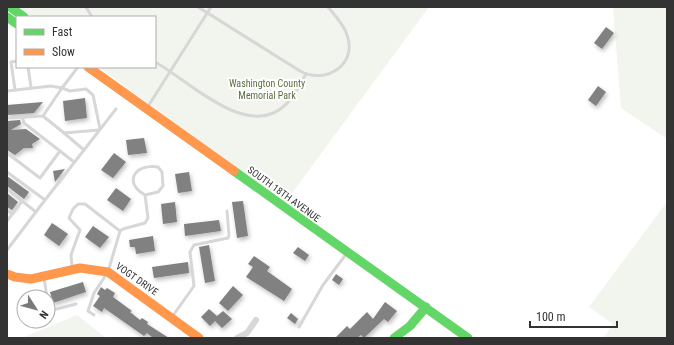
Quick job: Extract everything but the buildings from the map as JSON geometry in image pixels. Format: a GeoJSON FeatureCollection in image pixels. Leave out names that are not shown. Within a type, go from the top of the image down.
{"type":"FeatureCollection","features":[{"type":"Feature","properties":{"kind":"street"},"geometry":{"type":"LineString","coordinates":[[10,7],[23,16]]}},
{"type":"Feature","properties":{"kind":"street"},"geometry":{"type":"LineString","coordinates":[[7,17],[16,23]]}},
{"type":"Feature","properties":{"kind":"street","name":"SOUTH 18TH AVENUE"},"geometry":{"type":"LineString","coordinates":[[89,68],[468,338]]}},
{"type":"Feature","properties":{"kind":"street","name":"VOGT DRIVE"},"geometry":{"type":"LineString","coordinates":[[7,274],[25,279],[44,278],[72,269],[97,268],[108,272],[199,338]]}},
{"type":"Feature","properties":{"kind":"street"},"geometry":{"type":"LineString","coordinates":[[394,338],[410,326],[426,307]]}},
{"type":"Feature","properties":{"kind":"street"},"geometry":{"type":"LineString","coordinates":[[237,338],[247,333],[256,320]]}},
{"type":"Feature","properties":{"kind":"lane"},"geometry":{"type":"LineString","coordinates":[[86,7],[91,16]]}},
{"type":"Feature","properties":{"kind":"lane"},"geometry":{"type":"LineString","coordinates":[[198,7],[306,74],[318,77],[331,74],[342,65],[348,54],[349,48],[348,36],[328,7]]}},
{"type":"Feature","properties":{"kind":"lane"},"geometry":{"type":"LineString","coordinates":[[146,109],[211,7]]}},
{"type":"Feature","properties":{"kind":"lane"},"geometry":{"type":"LineString","coordinates":[[15,90],[11,62],[16,61]]}},
{"type":"Feature","properties":{"kind":"lane"},"geometry":{"type":"LineString","coordinates":[[156,63],[217,104],[236,113],[251,115],[272,113],[284,107],[306,74]]}},
{"type":"Feature","properties":{"kind":"lane"},"geometry":{"type":"LineString","coordinates":[[28,68],[31,87]]}},
{"type":"Feature","properties":{"kind":"lane"},"geometry":{"type":"LineString","coordinates":[[43,116],[77,68]]}},
{"type":"Feature","properties":{"kind":"lane"},"geometry":{"type":"LineString","coordinates":[[7,91],[31,87],[51,86],[70,91],[86,89],[91,92],[100,129]]}},
{"type":"Feature","properties":{"kind":"lane"},"geometry":{"type":"LineString","coordinates":[[7,250],[116,109]]}},
{"type":"Feature","properties":{"kind":"lane"},"geometry":{"type":"LineString","coordinates":[[22,116],[24,123],[74,162]]}},
{"type":"Feature","properties":{"kind":"lane"},"geometry":{"type":"LineString","coordinates":[[7,118],[43,116],[84,150]]}},
{"type":"Feature","properties":{"kind":"lane"},"geometry":{"type":"LineString","coordinates":[[64,133],[100,129]]}},
{"type":"Feature","properties":{"kind":"lane"},"geometry":{"type":"LineString","coordinates":[[7,153],[40,178],[60,151]]}},
{"type":"Feature","properties":{"kind":"lane"},"geometry":{"type":"LineString","coordinates":[[156,166],[162,172],[163,186],[158,192],[146,195],[136,189],[133,183],[134,176],[140,169],[156,166]]}},
{"type":"Feature","properties":{"kind":"lane"},"geometry":{"type":"LineString","coordinates":[[7,172],[45,200]]}},
{"type":"Feature","properties":{"kind":"lane"},"geometry":{"type":"LineString","coordinates":[[7,190],[36,212]]}},
{"type":"Feature","properties":{"kind":"lane"},"geometry":{"type":"LineString","coordinates":[[94,315],[88,311],[92,299],[108,272],[120,231],[143,225],[147,221],[146,195]]}},
{"type":"Feature","properties":{"kind":"lane"},"geometry":{"type":"LineString","coordinates":[[7,221],[22,201]]}},
{"type":"Feature","properties":{"kind":"lane"},"geometry":{"type":"LineString","coordinates":[[72,269],[71,255],[80,230],[69,218],[73,209],[78,204],[85,204],[120,231]]}},
{"type":"Feature","properties":{"kind":"lane"},"geometry":{"type":"LineString","coordinates":[[7,210],[12,214]]}},
{"type":"Feature","properties":{"kind":"lane"},"geometry":{"type":"LineString","coordinates":[[172,317],[194,286],[190,252],[192,248],[194,245],[228,238],[227,211]]}},
{"type":"Feature","properties":{"kind":"lane"},"geometry":{"type":"LineString","coordinates":[[299,327],[323,285],[348,253]]}},
{"type":"Feature","properties":{"kind":"lane"},"geometry":{"type":"LineString","coordinates":[[44,278],[46,289]]}},
{"type":"Feature","properties":{"kind":"lane"},"geometry":{"type":"LineString","coordinates":[[56,309],[76,304]]}},
{"type":"Feature","properties":{"kind":"green space","name":"Washington County Memorial Park"},"geometry":{"type":"Polygon","coordinates":[[[18,7],[429,7],[284,204],[100,68],[156,68],[156,16],[31,16],[18,7]]]}},
{"type":"Feature","properties":{"kind":"green space"},"geometry":{"type":"Polygon","coordinates":[[[613,7],[667,7],[667,139],[621,108],[613,7]]]}},
{"type":"Feature","properties":{"kind":"green space"},"geometry":{"type":"Polygon","coordinates":[[[667,202],[667,338],[604,338],[613,324],[589,307],[667,202]]]}},
{"type":"Feature","properties":{"kind":"green space"},"geometry":{"type":"Polygon","coordinates":[[[77,315],[106,338],[22,338],[44,329],[56,329],[56,324],[77,315]]]}},
{"type":"Feature","properties":{"kind":"traffic: fast"},"geometry":{"type":"LineString","coordinates":[[10,7],[23,16]]}},
{"type":"Feature","properties":{"kind":"traffic: fast"},"geometry":{"type":"LineString","coordinates":[[7,17],[16,23]]}},
{"type":"Feature","properties":{"kind":"traffic: fast"},"geometry":{"type":"LineString","coordinates":[[234,171],[468,338]]}},
{"type":"Feature","properties":{"kind":"traffic: fast"},"geometry":{"type":"LineString","coordinates":[[394,338],[410,326],[426,307]]}},
{"type":"Feature","properties":{"kind":"traffic: slow"},"geometry":{"type":"LineString","coordinates":[[89,68],[234,171]]}},
{"type":"Feature","properties":{"kind":"traffic: slow"},"geometry":{"type":"LineString","coordinates":[[7,274],[15,277],[31,279],[80,268],[108,272],[199,338]]}}]}
